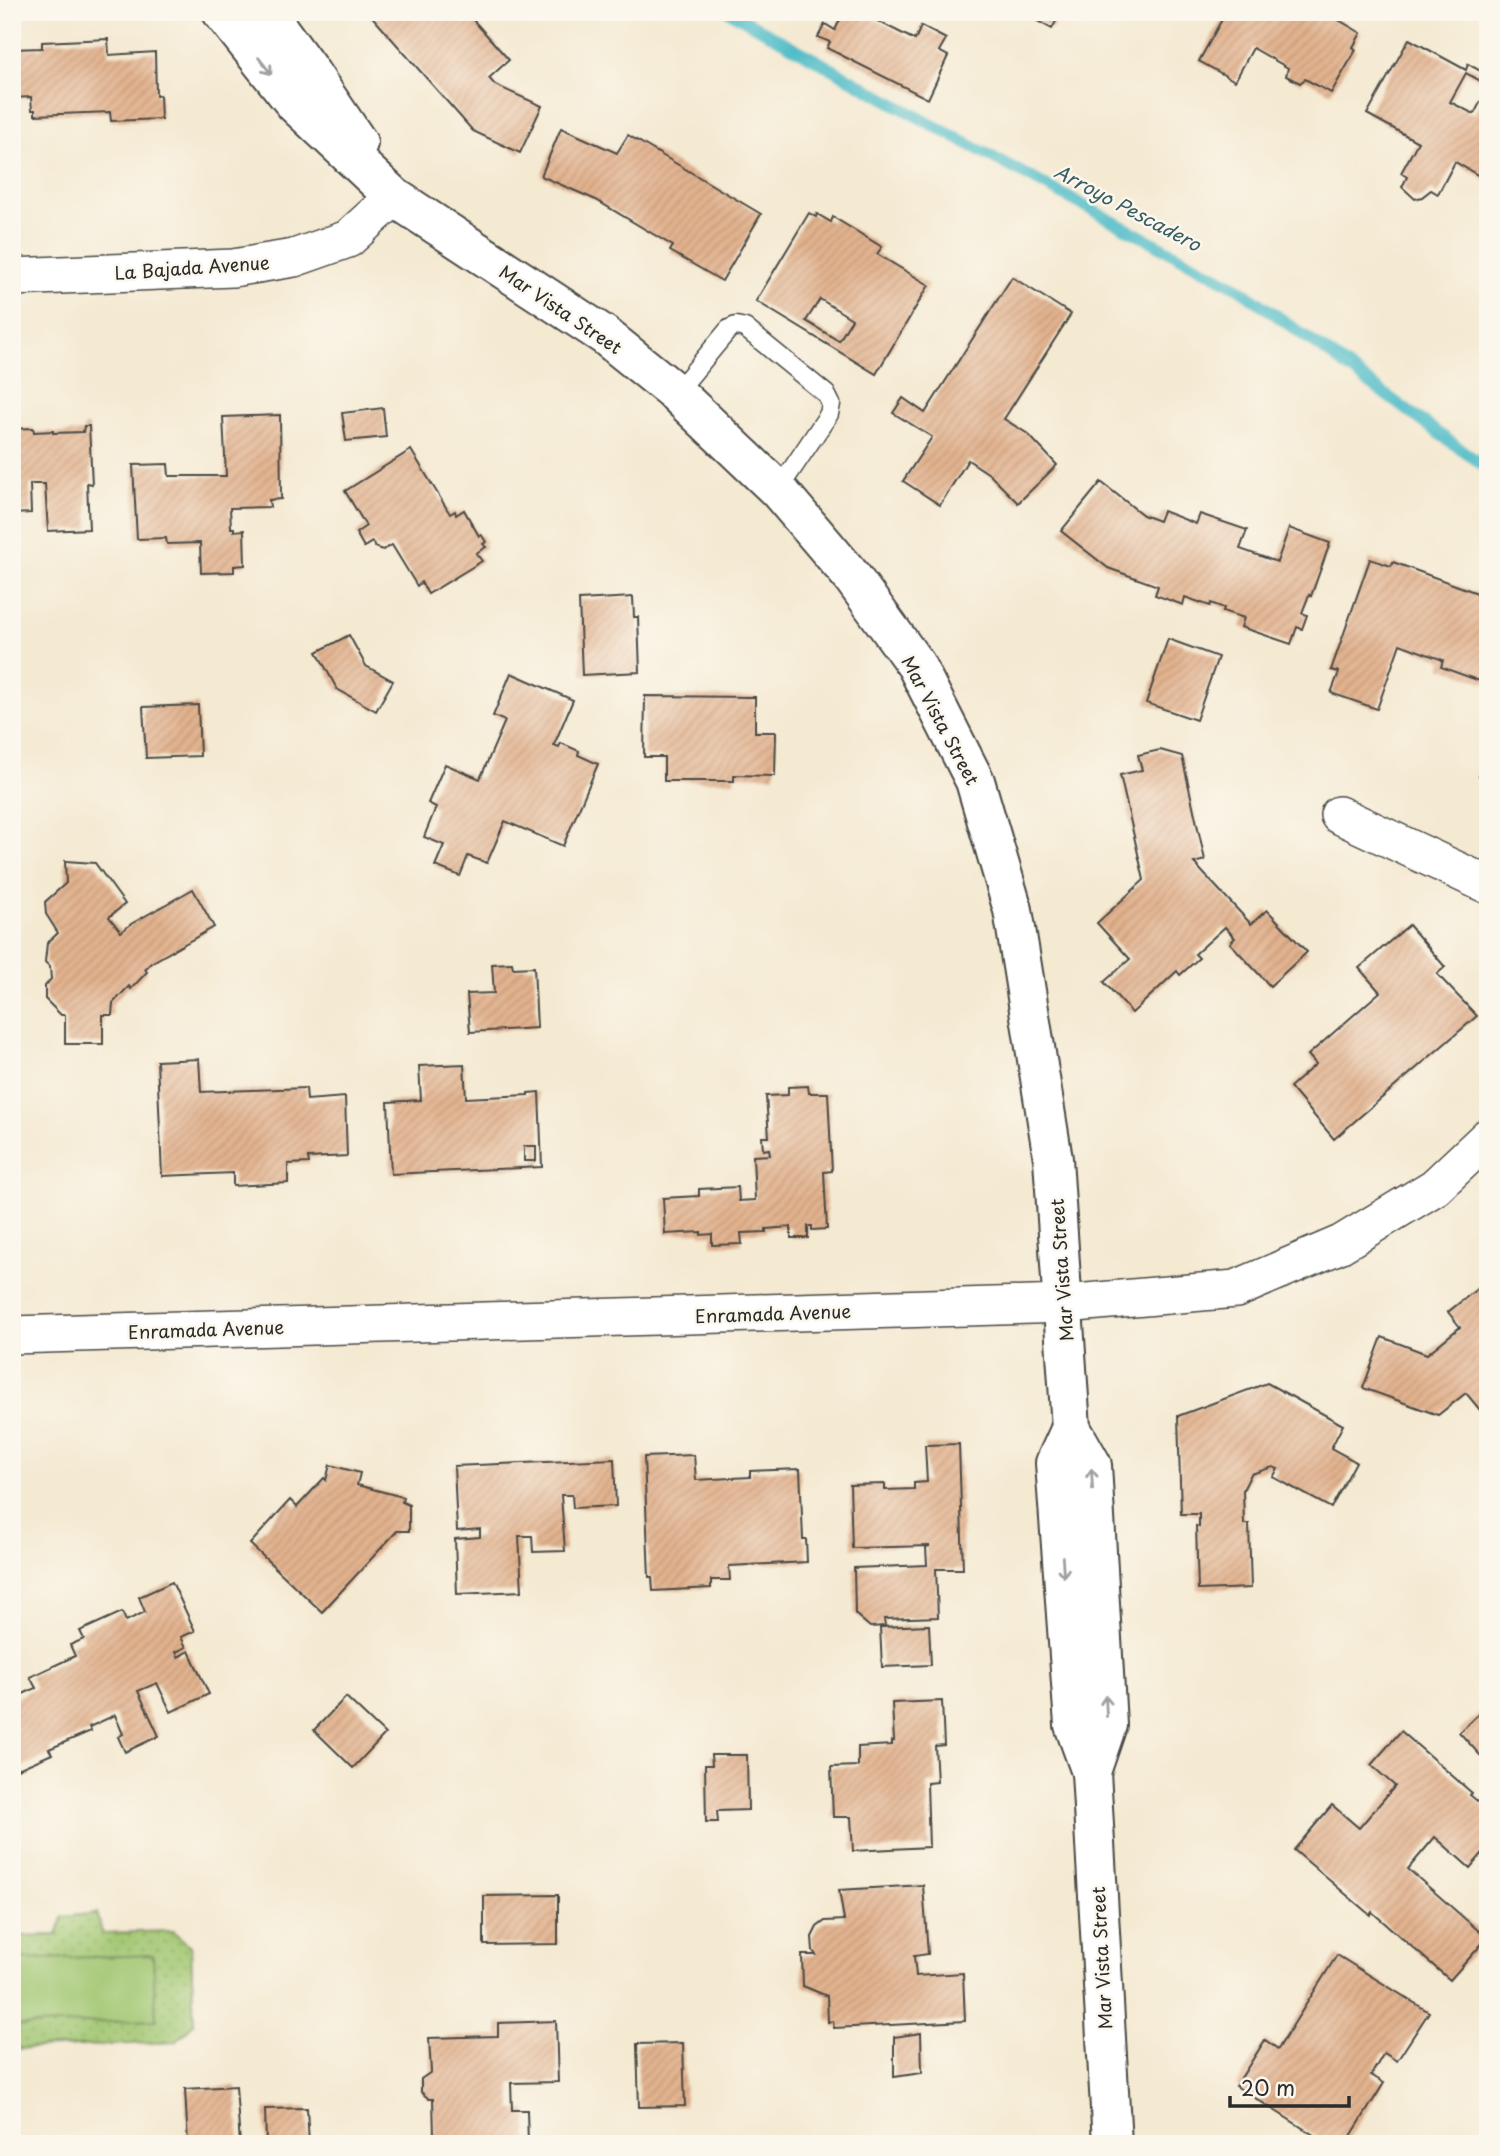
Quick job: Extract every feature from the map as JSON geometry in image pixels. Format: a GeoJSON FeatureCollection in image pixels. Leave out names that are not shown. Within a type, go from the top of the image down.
{"type":"FeatureCollection","features":[{"type":"Feature","properties":{"kind":"street","name":"Mar Vista Street"},"geometry":{"type":"LineString","coordinates":[[222,12],[295,104],[394,197],[604,335],[676,393],[778,490],[852,577],[916,665],[975,780],[1013,910],[1053,1158],[1071,1429],[1092,1465],[1107,1725],[1091,1772],[1112,2144]]}},
{"type":"Feature","properties":{"kind":"street","name":"Mar Vista Street"},"geometry":{"type":"LineString","coordinates":[[266,12],[394,197]]}},
{"type":"Feature","properties":{"kind":"street","name":"La Bajada Avenue"},"geometry":{"type":"LineString","coordinates":[[12,276],[233,268],[294,258],[348,239],[394,197]]}},
{"type":"Feature","properties":{"kind":"street"},"geometry":{"type":"LineString","coordinates":[[1339,815],[1488,885]]}},
{"type":"Feature","properties":{"kind":"street","name":"Enramada Avenue"},"geometry":{"type":"LineString","coordinates":[[12,1335],[1064,1304],[1236,1289],[1341,1244],[1436,1187],[1488,1137]]}},
{"type":"Feature","properties":{"kind":"lane"},"geometry":{"type":"LineString","coordinates":[[676,393],[729,329],[736,326],[745,328],[826,394],[831,404],[829,414],[778,490]]}},
{"type":"Feature","properties":{"kind":"green space"},"geometry":{"type":"Polygon","coordinates":[[[97,1913],[102,1933],[173,1931],[191,1947],[194,2023],[176,2042],[12,2049],[12,1936],[57,1935],[63,1917],[97,1913]]]}},
{"type":"Feature","properties":{"kind":"green space"},"geometry":{"type":"Polygon","coordinates":[[[153,1955],[156,2020],[14,2026],[12,1960],[153,1955]]]}},
{"type":"Feature","properties":{"kind":"building"},"geometry":{"type":"Polygon","coordinates":[[[368,12],[466,12],[509,60],[489,78],[495,85],[542,106],[520,153],[473,131],[368,12]]]}},
{"type":"Feature","properties":{"kind":"building"},"geometry":{"type":"Polygon","coordinates":[[[844,12],[860,12],[915,40],[921,26],[946,39],[939,51],[948,56],[928,99],[827,48],[830,42],[818,37],[825,24],[835,30],[844,12]]]}},
{"type":"Feature","properties":{"kind":"building"},"geometry":{"type":"Polygon","coordinates":[[[1021,12],[1061,12],[1052,29],[1021,12]]]}},
{"type":"Feature","properties":{"kind":"building"},"geometry":{"type":"Polygon","coordinates":[[[1226,12],[1325,12],[1361,33],[1353,47],[1356,50],[1331,93],[1305,79],[1300,83],[1286,76],[1288,68],[1253,48],[1235,81],[1199,61],[1226,12]]]}},
{"type":"Feature","properties":{"kind":"building"},"geometry":{"type":"Polygon","coordinates":[[[108,39],[109,55],[155,52],[156,96],[160,95],[161,119],[111,121],[110,112],[35,115],[31,97],[12,98],[12,49],[42,48],[42,42],[108,39]]]}},
{"type":"Feature","properties":{"kind":"building"},"geometry":{"type":"Polygon","coordinates":[[[1409,39],[1466,70],[1468,64],[1488,75],[1488,85],[1466,73],[1450,102],[1474,114],[1488,88],[1488,181],[1455,162],[1438,194],[1431,190],[1415,199],[1402,187],[1407,177],[1401,173],[1418,142],[1367,114],[1409,39]]]}},
{"type":"Feature","properties":{"kind":"building"},"geometry":{"type":"Polygon","coordinates":[[[561,128],[617,153],[628,135],[761,214],[722,281],[670,251],[673,246],[596,200],[541,176],[561,128]]]}},
{"type":"Feature","properties":{"kind":"building"},"geometry":{"type":"Polygon","coordinates":[[[809,213],[816,217],[817,214],[831,222],[833,217],[882,247],[877,254],[929,285],[876,374],[756,301],[809,213]],[[820,299],[806,321],[839,341],[852,319],[820,299]]]}},
{"type":"Feature","properties":{"kind":"building"},"geometry":{"type":"Polygon","coordinates":[[[1012,277],[1071,314],[1004,419],[1028,434],[1057,465],[1018,503],[989,474],[968,460],[940,505],[903,481],[932,437],[893,413],[903,398],[925,413],[1012,277]]]}},
{"type":"Feature","properties":{"kind":"building"},"geometry":{"type":"Polygon","coordinates":[[[383,408],[386,437],[346,441],[342,413],[383,408]]]}},
{"type":"Feature","properties":{"kind":"building"},"geometry":{"type":"Polygon","coordinates":[[[280,415],[281,499],[269,500],[270,507],[230,508],[231,528],[234,528],[234,531],[244,530],[245,565],[234,566],[234,572],[201,573],[200,543],[167,544],[166,538],[137,539],[133,465],[168,464],[169,476],[226,476],[223,417],[280,415]]]}},
{"type":"Feature","properties":{"kind":"building"},"geometry":{"type":"Polygon","coordinates":[[[84,426],[89,426],[92,484],[87,483],[89,529],[48,531],[45,484],[30,484],[31,513],[12,514],[12,429],[33,428],[34,432],[53,433],[83,432],[84,426]]]}},
{"type":"Feature","properties":{"kind":"building"},"geometry":{"type":"Polygon","coordinates":[[[411,450],[450,514],[455,511],[456,515],[464,510],[479,536],[481,534],[486,542],[483,544],[486,547],[476,553],[482,561],[428,594],[421,582],[417,586],[392,545],[383,550],[375,547],[372,542],[364,547],[356,533],[366,526],[345,491],[411,450]]]}},
{"type":"Feature","properties":{"kind":"building"},"geometry":{"type":"Polygon","coordinates":[[[1101,482],[1143,515],[1159,521],[1163,511],[1196,524],[1200,514],[1247,530],[1240,549],[1277,562],[1289,528],[1330,543],[1302,613],[1307,615],[1302,629],[1297,627],[1291,644],[1241,627],[1244,618],[1223,611],[1224,608],[1211,603],[1210,606],[1185,597],[1183,605],[1155,595],[1158,586],[1108,568],[1061,531],[1101,482]]]}},
{"type":"Feature","properties":{"kind":"building"},"geometry":{"type":"Polygon","coordinates":[[[1370,559],[1391,566],[1393,562],[1488,597],[1488,684],[1441,667],[1443,660],[1400,644],[1377,709],[1331,693],[1339,672],[1331,670],[1370,559]]]}},
{"type":"Feature","properties":{"kind":"building"},"geometry":{"type":"Polygon","coordinates":[[[633,597],[634,617],[638,617],[640,672],[582,675],[579,600],[633,597]]]}},
{"type":"Feature","properties":{"kind":"building"},"geometry":{"type":"Polygon","coordinates":[[[349,635],[366,666],[393,681],[376,711],[337,689],[317,652],[349,635]]]}},
{"type":"Feature","properties":{"kind":"building"},"geometry":{"type":"Polygon","coordinates":[[[1168,639],[1218,657],[1196,720],[1146,703],[1168,639]]]}},
{"type":"Feature","properties":{"kind":"building"},"geometry":{"type":"Polygon","coordinates":[[[511,673],[573,700],[554,745],[559,747],[561,743],[598,764],[563,846],[505,821],[487,863],[468,856],[460,876],[435,866],[444,845],[424,837],[436,807],[428,803],[445,764],[480,779],[505,721],[493,716],[511,673]]]}},
{"type":"Feature","properties":{"kind":"building"},"geometry":{"type":"Polygon","coordinates":[[[645,696],[755,697],[755,732],[776,732],[775,776],[734,775],[734,781],[664,781],[664,757],[644,757],[645,696]]]}},
{"type":"Feature","properties":{"kind":"building"},"geometry":{"type":"Polygon","coordinates":[[[198,705],[200,756],[146,758],[143,707],[198,705]]]}},
{"type":"Feature","properties":{"kind":"building"},"geometry":{"type":"Polygon","coordinates":[[[1160,750],[1182,756],[1205,860],[1194,863],[1251,924],[1267,910],[1307,952],[1270,986],[1230,943],[1235,938],[1225,927],[1195,954],[1199,958],[1180,975],[1177,971],[1132,1013],[1104,982],[1130,959],[1097,923],[1144,880],[1120,775],[1142,770],[1138,755],[1160,750]]]}},
{"type":"Feature","properties":{"kind":"building"},"geometry":{"type":"Polygon","coordinates":[[[1488,759],[1488,780],[1479,776],[1488,759]]]}},
{"type":"Feature","properties":{"kind":"building"},"geometry":{"type":"Polygon","coordinates":[[[65,861],[95,863],[125,904],[109,917],[121,932],[193,889],[214,927],[145,969],[147,972],[131,989],[129,986],[113,1003],[112,1015],[103,1015],[103,1044],[65,1044],[65,1015],[61,1015],[45,999],[45,986],[51,979],[50,967],[45,962],[47,943],[58,933],[46,914],[45,902],[66,883],[65,861]]]}},
{"type":"Feature","properties":{"kind":"building"},"geometry":{"type":"Polygon","coordinates":[[[1409,925],[1445,967],[1437,974],[1477,1016],[1334,1139],[1290,1087],[1316,1064],[1308,1055],[1380,992],[1359,968],[1409,925]]]}},
{"type":"Feature","properties":{"kind":"building"},"geometry":{"type":"Polygon","coordinates":[[[512,963],[513,968],[534,967],[537,1028],[470,1032],[467,994],[494,993],[492,964],[512,963]]]}},
{"type":"Feature","properties":{"kind":"building"},"geometry":{"type":"Polygon","coordinates":[[[199,1059],[201,1092],[306,1088],[307,1100],[345,1097],[347,1156],[308,1158],[309,1163],[288,1164],[288,1183],[233,1186],[233,1173],[162,1176],[157,1061],[199,1059]]]}},
{"type":"Feature","properties":{"kind":"building"},"geometry":{"type":"Polygon","coordinates":[[[464,1064],[466,1098],[539,1092],[542,1167],[391,1174],[388,1102],[421,1100],[419,1066],[464,1064]],[[524,1146],[524,1161],[536,1161],[536,1146],[524,1146]]]}},
{"type":"Feature","properties":{"kind":"building"},"geometry":{"type":"Polygon","coordinates":[[[12,1083],[18,1083],[17,1099],[12,1099],[12,1083]]]}},
{"type":"Feature","properties":{"kind":"building"},"geometry":{"type":"Polygon","coordinates":[[[808,1086],[809,1093],[828,1093],[832,1171],[824,1172],[827,1229],[812,1230],[812,1226],[808,1226],[808,1238],[791,1238],[791,1227],[766,1229],[766,1232],[741,1233],[742,1244],[712,1245],[712,1234],[665,1234],[663,1198],[699,1196],[699,1189],[738,1187],[739,1201],[755,1200],[753,1156],[770,1155],[769,1149],[763,1150],[762,1137],[769,1137],[766,1096],[788,1095],[788,1087],[808,1086]]]}},
{"type":"Feature","properties":{"kind":"building"},"geometry":{"type":"Polygon","coordinates":[[[1488,1280],[1488,1403],[1480,1410],[1466,1393],[1438,1415],[1363,1388],[1382,1337],[1427,1354],[1460,1327],[1448,1312],[1488,1280]]]}},
{"type":"Feature","properties":{"kind":"building"},"geometry":{"type":"Polygon","coordinates":[[[1267,1383],[1343,1425],[1331,1448],[1356,1462],[1331,1508],[1273,1477],[1278,1469],[1273,1467],[1251,1474],[1243,1490],[1244,1524],[1249,1524],[1251,1588],[1198,1590],[1196,1526],[1199,1527],[1199,1514],[1181,1514],[1178,1416],[1267,1383]]]}},
{"type":"Feature","properties":{"kind":"building"},"geometry":{"type":"Polygon","coordinates":[[[959,1444],[963,1569],[936,1569],[938,1617],[884,1619],[885,1626],[870,1627],[855,1614],[854,1568],[927,1565],[926,1547],[930,1546],[852,1548],[850,1485],[885,1484],[885,1490],[914,1489],[914,1483],[927,1482],[925,1445],[959,1444]]]}},
{"type":"Feature","properties":{"kind":"building"},"geometry":{"type":"Polygon","coordinates":[[[694,1455],[696,1480],[750,1477],[750,1471],[800,1469],[803,1539],[806,1539],[807,1562],[729,1566],[730,1580],[711,1580],[711,1588],[653,1591],[652,1577],[649,1577],[644,1457],[694,1455]]]}},
{"type":"Feature","properties":{"kind":"building"},"geometry":{"type":"Polygon","coordinates":[[[614,1459],[616,1506],[573,1508],[572,1495],[561,1495],[565,1551],[533,1552],[532,1536],[519,1536],[522,1591],[457,1594],[455,1539],[480,1537],[480,1529],[457,1531],[454,1466],[614,1459]]]}},
{"type":"Feature","properties":{"kind":"building"},"geometry":{"type":"Polygon","coordinates":[[[330,1465],[360,1473],[357,1485],[403,1497],[402,1502],[409,1505],[409,1531],[397,1531],[322,1612],[250,1544],[290,1500],[297,1507],[324,1478],[326,1480],[330,1465]]]}},
{"type":"Feature","properties":{"kind":"building"},"geometry":{"type":"Polygon","coordinates":[[[172,1582],[195,1631],[181,1637],[186,1647],[176,1652],[178,1657],[189,1651],[209,1694],[171,1712],[157,1683],[138,1691],[159,1736],[125,1752],[118,1737],[123,1734],[115,1715],[89,1727],[91,1731],[49,1749],[52,1754],[18,1769],[12,1757],[12,1699],[36,1688],[30,1677],[75,1656],[70,1645],[84,1639],[80,1631],[122,1612],[126,1621],[145,1612],[139,1597],[172,1582]]]}},
{"type":"Feature","properties":{"kind":"building"},"geometry":{"type":"Polygon","coordinates":[[[929,1625],[931,1665],[882,1667],[880,1627],[929,1625]]]}},
{"type":"Feature","properties":{"kind":"building"},"geometry":{"type":"Polygon","coordinates":[[[346,1697],[385,1734],[353,1768],[314,1730],[346,1697]]]}},
{"type":"Feature","properties":{"kind":"building"},"geometry":{"type":"Polygon","coordinates":[[[942,1701],[944,1745],[935,1746],[937,1782],[927,1783],[929,1847],[853,1851],[851,1817],[833,1817],[831,1767],[858,1766],[858,1747],[892,1745],[892,1703],[942,1701]]]}},
{"type":"Feature","properties":{"kind":"building"},"geometry":{"type":"Polygon","coordinates":[[[1485,1708],[1488,1711],[1488,1764],[1459,1732],[1485,1708]]]}},
{"type":"Feature","properties":{"kind":"building"},"geometry":{"type":"Polygon","coordinates":[[[1401,1731],[1488,1810],[1488,1847],[1470,1868],[1435,1837],[1408,1869],[1487,1938],[1450,1980],[1372,1912],[1370,1915],[1294,1850],[1332,1805],[1359,1828],[1395,1786],[1371,1765],[1401,1731]]]}},
{"type":"Feature","properties":{"kind":"building"},"geometry":{"type":"Polygon","coordinates":[[[711,1755],[747,1755],[748,1810],[717,1811],[718,1822],[706,1822],[705,1765],[712,1765],[711,1755]]]}},
{"type":"Feature","properties":{"kind":"building"},"geometry":{"type":"Polygon","coordinates":[[[923,1885],[928,1954],[914,1956],[916,1976],[963,1973],[965,2021],[834,2028],[833,2021],[828,2022],[827,1996],[803,1986],[802,1955],[816,1955],[812,1937],[817,1927],[825,1921],[844,1920],[839,1890],[923,1885]]]}},
{"type":"Feature","properties":{"kind":"building"},"geometry":{"type":"Polygon","coordinates":[[[558,1895],[558,1944],[484,1945],[484,1896],[558,1895]]]}},
{"type":"Feature","properties":{"kind":"building"},"geometry":{"type":"Polygon","coordinates":[[[1337,1955],[1429,2012],[1397,2061],[1384,2053],[1371,2075],[1384,2083],[1346,2144],[1328,2144],[1236,2086],[1265,2040],[1278,2049],[1337,1955]]]}},
{"type":"Feature","properties":{"kind":"building"},"geometry":{"type":"Polygon","coordinates":[[[556,2021],[558,2082],[511,2083],[512,2110],[527,2110],[528,2144],[419,2144],[419,2136],[434,2136],[433,2099],[421,2092],[421,2079],[431,2072],[429,2038],[498,2036],[498,2023],[556,2021]]]}},
{"type":"Feature","properties":{"kind":"building"},"geometry":{"type":"Polygon","coordinates":[[[921,2033],[922,2073],[894,2077],[894,2037],[921,2033]]]}},
{"type":"Feature","properties":{"kind":"building"},"geometry":{"type":"Polygon","coordinates":[[[683,2043],[685,2106],[639,2107],[637,2044],[683,2043]]]}},
{"type":"Feature","properties":{"kind":"building"},"geometry":{"type":"Polygon","coordinates":[[[236,2086],[240,2144],[188,2144],[185,2089],[236,2086]]]}},
{"type":"Feature","properties":{"kind":"building"},"geometry":{"type":"Polygon","coordinates":[[[307,2108],[309,2144],[266,2144],[265,2109],[307,2108]]]}},
{"type":"Feature","properties":{"kind":"waterway","name":"Arroyo Pescadero"},"geometry":{"type":"LineString","coordinates":[[730,12],[936,127],[1240,289],[1488,469]]}}]}
